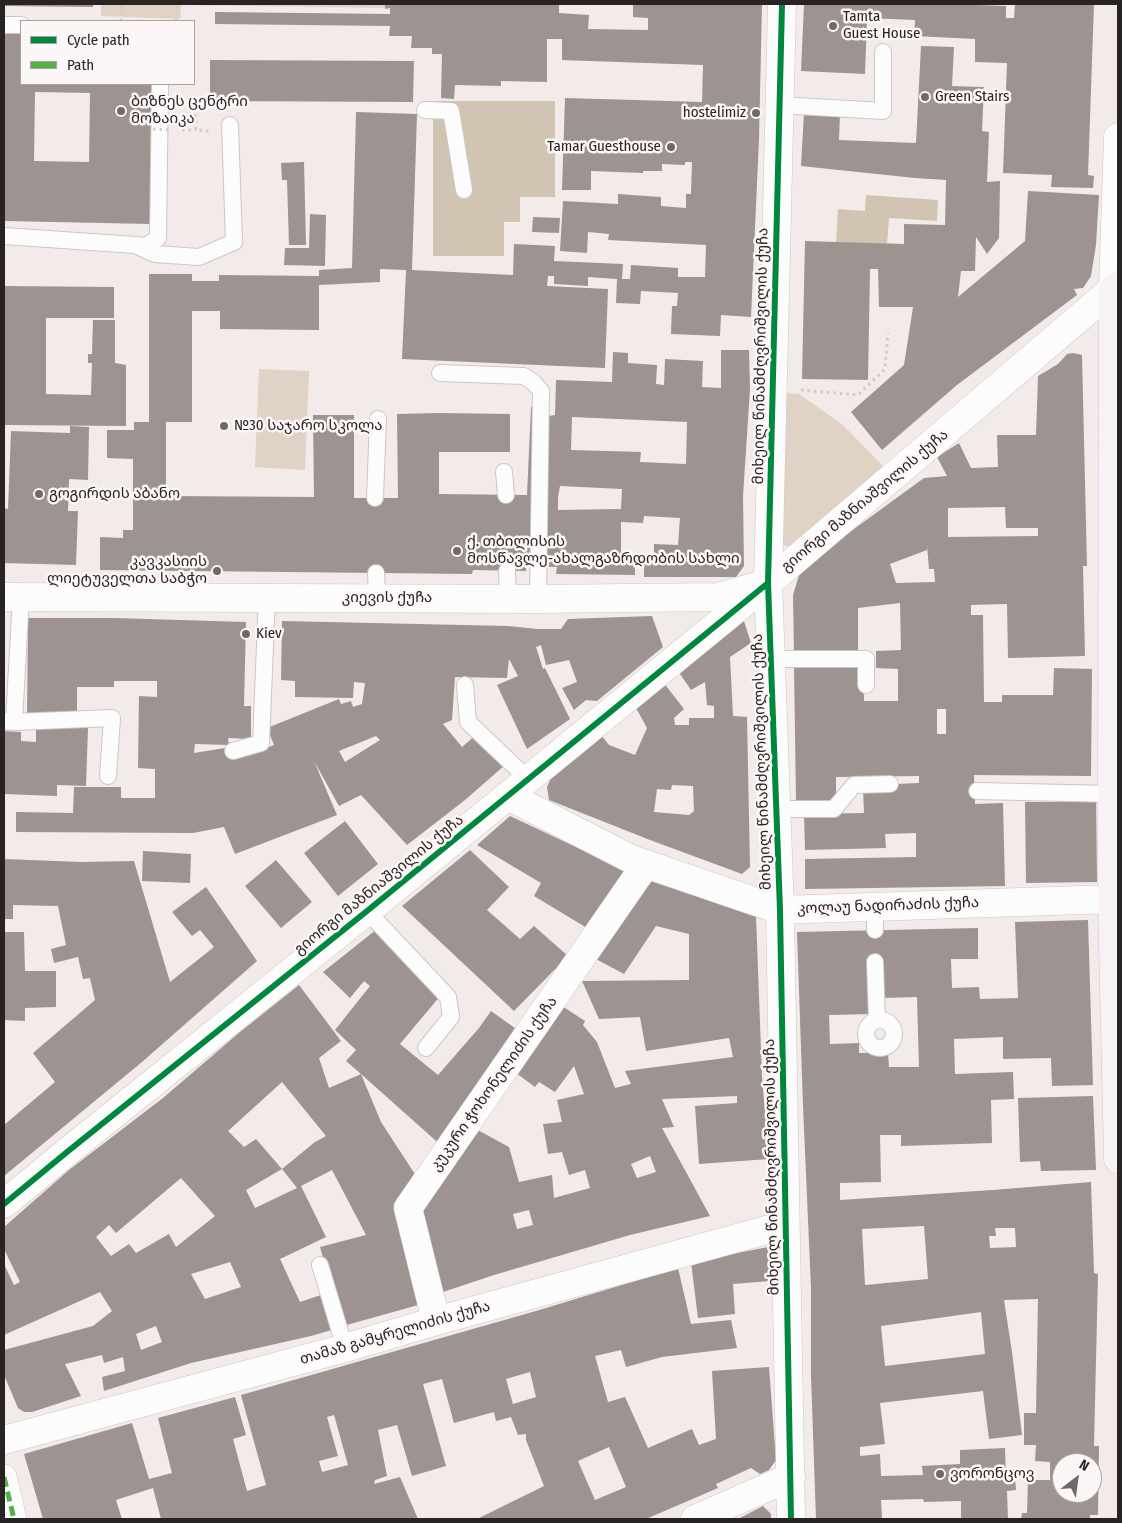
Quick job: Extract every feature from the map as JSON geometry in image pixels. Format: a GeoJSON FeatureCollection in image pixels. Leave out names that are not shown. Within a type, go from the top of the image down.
{"type":"FeatureCollection","features":[{"type":"Feature","properties":{"kind":"main road"},"geometry":{"type":"LineString","coordinates":[[1116,287],[1112,794],[1115,826],[1112,899],[1118,1159]]}},
{"type":"Feature","properties":{"kind":"street","name":"მიხეილ წინამძღვრიშვილის ქუჩა"},"geometry":{"type":"LineString","coordinates":[[782,4],[768,584],[780,910],[791,1519]]}},
{"type":"Feature","properties":{"kind":"street"},"geometry":{"type":"LineString","coordinates":[[1116,287],[1118,137]]}},
{"type":"Feature","properties":{"kind":"street","name":"გიორგი მაზნიაშვილის ქუჩა"},"geometry":{"type":"LineString","coordinates":[[4,1204],[768,584],[1116,287]]}},
{"type":"Feature","properties":{"kind":"street","name":"კიევის ქუჩა"},"geometry":{"type":"LineString","coordinates":[[13,597],[267,597],[377,585],[508,598],[718,597],[768,584]]}},
{"type":"Feature","properties":{"kind":"street","name":"კოლაუ ნადირაძის ქუჩა"},"geometry":{"type":"LineString","coordinates":[[508,796],[631,859],[780,910],[875,918],[1112,899]]}},
{"type":"Feature","properties":{"kind":"street","name":"კუკური ჭოხონელიძის ქუჩა"},"geometry":{"type":"LineString","coordinates":[[436,1321],[408,1208],[646,864]]}},
{"type":"Feature","properties":{"kind":"street","name":"თამაზ გამყრელიძის ქუჩა"},"geometry":{"type":"LineString","coordinates":[[4,1440],[785,1226]]}},
{"type":"Feature","properties":{"kind":"street"},"geometry":{"type":"LineString","coordinates":[[4,1476],[14,1519]]}},
{"type":"Feature","properties":{"kind":"street"},"geometry":{"type":"LineString","coordinates":[[695,1519],[791,1477]]}},
{"type":"Feature","properties":{"kind":"lane"},"geometry":{"type":"LineString","coordinates":[[4,25],[20,25]]}},
{"type":"Feature","properties":{"kind":"lane"},"geometry":{"type":"LineString","coordinates":[[779,105],[883,111],[883,52]]}},
{"type":"Feature","properties":{"kind":"lane"},"geometry":{"type":"LineString","coordinates":[[4,236],[135,246],[146,246],[158,238],[160,85]]}},
{"type":"Feature","properties":{"kind":"lane"},"geometry":{"type":"LineString","coordinates":[[425,110],[450,111],[464,190]]}},
{"type":"Feature","properties":{"kind":"lane"},"geometry":{"type":"LineString","coordinates":[[135,246],[155,254],[199,257],[234,242],[230,124]]}},
{"type":"Feature","properties":{"kind":"lane"},"geometry":{"type":"LineString","coordinates":[[440,373],[524,376],[541,391],[538,599]]}},
{"type":"Feature","properties":{"kind":"lane"},"geometry":{"type":"LineString","coordinates":[[376,498],[378,419]]}},
{"type":"Feature","properties":{"kind":"lane"},"geometry":{"type":"LineString","coordinates":[[504,472],[506,495]]}},
{"type":"Feature","properties":{"kind":"lane"},"geometry":{"type":"LineString","coordinates":[[507,570],[508,598]]}},
{"type":"Feature","properties":{"kind":"lane"},"geometry":{"type":"LineString","coordinates":[[13,597],[20,610],[9,722],[112,718],[108,776]]}},
{"type":"Feature","properties":{"kind":"lane"},"geometry":{"type":"LineString","coordinates":[[233,751],[261,743],[267,597]]}},
{"type":"Feature","properties":{"kind":"lane"},"geometry":{"type":"LineString","coordinates":[[771,659],[866,659],[866,685]]}},
{"type":"Feature","properties":{"kind":"lane"},"geometry":{"type":"LineString","coordinates":[[466,685],[468,722],[528,779]]}},
{"type":"Feature","properties":{"kind":"lane"},"geometry":{"type":"LineString","coordinates":[[776,809],[834,809],[854,785],[890,784]]}},
{"type":"Feature","properties":{"kind":"lane"},"geometry":{"type":"LineString","coordinates":[[978,791],[1112,794]]}},
{"type":"Feature","properties":{"kind":"lane"},"geometry":{"type":"LineString","coordinates":[[367,911],[448,997],[451,1017],[426,1048]]}},
{"type":"Feature","properties":{"kind":"lane"},"geometry":{"type":"LineString","coordinates":[[875,962],[877,1020]]}},
{"type":"Feature","properties":{"kind":"lane"},"geometry":{"type":"LineString","coordinates":[[320,1265],[345,1348]]}},
{"type":"Feature","properties":{"kind":"path"},"geometry":{"type":"LineString","coordinates":[[122,4],[122,20]]}},
{"type":"Feature","properties":{"kind":"path"},"geometry":{"type":"LineString","coordinates":[[176,4],[176,20]]}},
{"type":"Feature","properties":{"kind":"path"},"geometry":{"type":"LineString","coordinates":[[153,129],[170,130]]}},
{"type":"Feature","properties":{"kind":"path"},"geometry":{"type":"LineString","coordinates":[[773,388],[858,394],[885,369],[888,333]]}},
{"type":"Feature","properties":{"kind":"shaded area"},"geometry":{"type":"Polygon","coordinates":[[[101,4],[559,4],[559,13],[181,5],[180,19],[101,16],[101,4]]]}},
{"type":"Feature","properties":{"kind":"shaded area"},"geometry":{"type":"Polygon","coordinates":[[[433,101],[555,101],[555,197],[520,197],[520,222],[504,222],[504,256],[433,256],[433,101]]]}},
{"type":"Feature","properties":{"kind":"shaded area"},"geometry":{"type":"Polygon","coordinates":[[[866,195],[938,200],[937,221],[889,218],[887,245],[836,242],[838,209],[865,211],[866,195]]]}},
{"type":"Feature","properties":{"kind":"shaded area"},"geometry":{"type":"Polygon","coordinates":[[[259,369],[309,371],[305,470],[255,467],[259,369]]]}},
{"type":"Feature","properties":{"kind":"shaded area"},"geometry":{"type":"Polygon","coordinates":[[[782,393],[799,394],[843,425],[886,469],[793,547],[782,545],[782,393]]]}},
{"type":"Feature","properties":{"kind":"building"},"geometry":{"type":"Polygon","coordinates":[[[4,4],[93,4],[93,7],[4,6],[4,4]]]}},
{"type":"Feature","properties":{"kind":"building"},"geometry":{"type":"Polygon","coordinates":[[[385,4],[559,4],[559,13],[589,15],[588,29],[648,30],[648,18],[633,17],[633,4],[762,4],[759,139],[751,317],[721,315],[720,336],[671,334],[672,306],[677,306],[678,293],[641,291],[640,304],[616,303],[617,279],[588,277],[588,286],[554,284],[554,276],[548,276],[547,286],[608,289],[605,368],[402,359],[406,270],[380,269],[380,282],[319,285],[319,330],[220,329],[220,311],[192,311],[192,422],[166,422],[166,496],[314,497],[313,415],[354,415],[354,498],[398,498],[397,414],[439,413],[510,414],[510,452],[439,452],[439,494],[527,495],[531,407],[541,407],[549,416],[555,415],[556,380],[612,382],[613,352],[628,353],[628,363],[657,365],[656,384],[664,385],[665,359],[703,361],[702,387],[721,388],[721,350],[749,350],[750,389],[743,496],[744,566],[736,577],[644,577],[644,554],[654,555],[654,544],[678,545],[680,518],[644,516],[643,523],[621,522],[621,563],[635,564],[635,575],[556,574],[557,567],[526,566],[526,571],[473,570],[472,574],[100,570],[100,537],[123,538],[123,530],[133,530],[133,459],[107,458],[107,430],[134,430],[134,422],[149,422],[149,274],[192,274],[192,281],[219,281],[219,275],[319,276],[319,270],[352,268],[356,112],[417,114],[412,270],[513,275],[514,244],[555,246],[554,261],[623,264],[622,279],[630,279],[631,265],[678,268],[678,277],[705,277],[706,245],[608,240],[609,234],[588,232],[587,253],[560,251],[563,201],[618,204],[618,194],[661,197],[661,206],[686,208],[686,194],[691,194],[692,162],[685,162],[685,165],[662,164],[662,171],[643,171],[643,173],[591,171],[591,190],[562,190],[565,98],[702,102],[703,65],[562,60],[562,39],[547,39],[547,82],[501,81],[501,86],[455,85],[454,99],[441,98],[442,54],[432,54],[432,48],[411,48],[412,36],[389,36],[390,26],[215,24],[215,12],[390,14],[390,8],[385,9],[385,4]],[[572,417],[571,450],[641,452],[640,462],[686,464],[687,422],[572,417]],[[560,486],[558,510],[621,509],[622,489],[560,486]]]}},
{"type":"Feature","properties":{"kind":"building"},"geometry":{"type":"Polygon","coordinates":[[[804,4],[1006,6],[1006,18],[1014,18],[1015,4],[1094,4],[1088,175],[1094,176],[1093,188],[1051,187],[1052,175],[1003,173],[1007,63],[975,62],[975,39],[914,36],[915,20],[867,18],[865,74],[801,71],[804,4]]]}},
{"type":"Feature","properties":{"kind":"building","name":"ბიზნეს ცენტრი მოზაიკა"},"geometry":{"type":"Polygon","coordinates":[[[4,32],[20,33],[20,85],[154,85],[151,224],[4,221],[4,32]],[[35,92],[34,161],[89,162],[90,93],[35,92]]]}},
{"type":"Feature","properties":{"kind":"building"},"geometry":{"type":"Polygon","coordinates":[[[921,46],[954,47],[952,86],[984,87],[982,131],[989,132],[987,182],[1000,181],[999,238],[987,254],[976,237],[975,271],[961,271],[958,297],[1025,241],[1028,191],[1099,195],[1096,245],[1091,276],[1083,288],[1074,289],[1077,295],[957,385],[882,450],[851,412],[904,365],[913,307],[879,307],[878,269],[870,269],[868,380],[802,379],[805,241],[904,244],[904,224],[945,225],[946,180],[801,166],[804,112],[840,113],[839,140],[916,143],[921,46]]]}},
{"type":"Feature","properties":{"kind":"building"},"geometry":{"type":"Polygon","coordinates":[[[210,60],[414,61],[413,102],[210,101],[210,60]]]}},
{"type":"Feature","properties":{"kind":"building"},"geometry":{"type":"Polygon","coordinates":[[[304,162],[306,245],[289,245],[287,180],[282,180],[281,163],[304,162]]]}},
{"type":"Feature","properties":{"kind":"building"},"geometry":{"type":"Polygon","coordinates":[[[310,214],[326,215],[325,266],[284,265],[285,248],[309,248],[310,214]]]}},
{"type":"Feature","properties":{"kind":"building"},"geometry":{"type":"Polygon","coordinates":[[[533,217],[560,218],[559,233],[532,232],[533,217]]]}},
{"type":"Feature","properties":{"kind":"building"},"geometry":{"type":"Polygon","coordinates":[[[4,286],[114,287],[114,318],[46,318],[46,394],[91,395],[92,363],[88,363],[88,354],[92,354],[93,320],[115,320],[115,363],[126,365],[126,426],[4,425],[4,286]]]}},
{"type":"Feature","properties":{"kind":"building"},"geometry":{"type":"Polygon","coordinates":[[[1067,354],[1082,355],[1087,566],[1083,566],[1085,656],[1008,658],[1007,604],[971,605],[971,615],[983,615],[984,702],[1002,702],[1002,695],[1053,695],[1054,668],[1092,669],[1091,776],[974,775],[975,804],[1003,803],[1005,886],[805,889],[805,859],[916,857],[916,833],[885,834],[886,848],[805,850],[804,814],[864,813],[863,788],[919,783],[919,776],[836,777],[836,801],[796,802],[794,666],[863,666],[864,701],[898,701],[898,669],[876,668],[876,651],[901,650],[900,603],[858,608],[858,653],[794,653],[793,595],[800,572],[832,545],[924,478],[947,476],[937,457],[959,443],[971,468],[998,467],[997,435],[1036,435],[1038,376],[1058,364],[1067,354]],[[1005,507],[948,508],[948,537],[1038,536],[1038,528],[1006,528],[1005,507]],[[927,545],[927,550],[890,564],[896,583],[935,582],[934,569],[929,569],[927,545]],[[937,709],[937,734],[946,734],[946,709],[937,709]]]}},
{"type":"Feature","properties":{"kind":"building","name":"გოგირდის აბანო"},"geometry":{"type":"Polygon","coordinates":[[[70,426],[89,427],[88,480],[69,479],[68,511],[78,511],[76,565],[4,563],[4,508],[8,509],[11,431],[70,433],[70,426]]]}},
{"type":"Feature","properties":{"kind":"building"},"geometry":{"type":"Polygon","coordinates":[[[652,616],[663,647],[597,701],[586,700],[574,710],[562,688],[577,682],[569,660],[546,665],[541,645],[536,647],[543,669],[545,668],[570,719],[527,749],[497,685],[518,676],[509,659],[507,678],[455,677],[452,720],[443,724],[462,747],[477,734],[505,765],[465,800],[407,845],[361,795],[339,806],[314,761],[337,815],[235,854],[224,827],[193,833],[16,832],[16,812],[73,813],[74,787],[121,787],[121,798],[155,798],[155,769],[138,768],[139,696],[157,697],[157,681],[114,681],[114,687],[77,687],[77,716],[27,716],[28,618],[114,618],[246,622],[244,706],[251,706],[251,739],[228,738],[229,745],[195,744],[194,753],[225,748],[226,757],[274,745],[267,728],[339,699],[341,704],[351,701],[353,707],[362,704],[365,683],[354,682],[353,698],[295,697],[295,681],[281,680],[282,621],[561,629],[568,619],[652,616]],[[376,736],[339,751],[345,762],[380,740],[376,736]]]}},
{"type":"Feature","properties":{"kind":"building"},"geometry":{"type":"Polygon","coordinates":[[[743,618],[751,643],[730,657],[733,716],[747,717],[750,867],[742,874],[549,800],[547,787],[551,778],[601,735],[609,745],[635,755],[647,728],[635,706],[663,682],[684,709],[674,718],[675,725],[689,725],[689,718],[714,718],[714,706],[707,705],[705,682],[691,690],[678,671],[743,618]],[[672,785],[671,790],[657,789],[654,812],[689,815],[694,811],[693,786],[672,785]]]}},
{"type":"Feature","properties":{"kind":"building"},"geometry":{"type":"Polygon","coordinates":[[[36,726],[88,728],[86,786],[57,785],[57,796],[4,794],[4,731],[21,732],[21,741],[36,742],[36,726]]]}},
{"type":"Feature","properties":{"kind":"building"},"geometry":{"type":"Polygon","coordinates":[[[1059,797],[1096,797],[1097,882],[1026,883],[1025,802],[1059,802],[1059,797]]]}},
{"type":"Feature","properties":{"kind":"building"},"geometry":{"type":"Polygon","coordinates":[[[510,816],[629,872],[592,931],[534,896],[541,883],[477,845],[510,816]]]}},
{"type":"Feature","properties":{"kind":"building"},"geometry":{"type":"Polygon","coordinates":[[[345,821],[378,864],[338,896],[304,853],[345,821]]]}},
{"type":"Feature","properties":{"kind":"building"},"geometry":{"type":"Polygon","coordinates":[[[470,850],[509,887],[487,910],[520,939],[534,926],[568,956],[514,1011],[402,906],[470,850]]]}},
{"type":"Feature","properties":{"kind":"building"},"geometry":{"type":"Polygon","coordinates":[[[143,851],[191,854],[190,883],[142,881],[143,851]]]}},
{"type":"Feature","properties":{"kind":"building"},"geometry":{"type":"Polygon","coordinates":[[[4,859],[81,862],[134,861],[170,982],[214,947],[200,930],[192,936],[172,912],[206,887],[257,961],[142,1062],[4,1176],[4,1125],[55,1082],[33,1053],[95,1000],[90,978],[83,979],[78,957],[54,963],[51,949],[66,945],[58,906],[13,905],[13,919],[4,919],[4,859]]]}},
{"type":"Feature","properties":{"kind":"building"},"geometry":{"type":"Polygon","coordinates":[[[276,860],[312,902],[281,928],[245,886],[276,860]]]}},
{"type":"Feature","properties":{"kind":"building"},"geometry":{"type":"Polygon","coordinates":[[[644,879],[756,915],[762,1077],[769,1159],[699,1164],[695,1106],[737,1103],[737,1096],[662,1099],[674,1127],[662,1128],[710,1216],[630,1235],[443,1292],[421,1213],[474,1128],[509,1147],[519,1182],[552,1175],[554,1198],[590,1188],[585,1170],[569,1175],[562,1152],[548,1154],[543,1124],[562,1122],[557,1100],[584,1094],[574,1066],[555,1092],[539,1082],[535,1087],[512,1070],[559,1004],[585,1021],[583,1025],[597,1042],[615,1088],[631,1084],[625,1071],[733,1057],[729,1038],[646,1051],[640,1017],[599,1019],[582,981],[689,980],[689,934],[656,926],[624,974],[592,957],[644,879]],[[650,1156],[631,1164],[637,1178],[656,1172],[650,1156]],[[529,1210],[513,1214],[517,1229],[533,1225],[529,1210]]]}},
{"type":"Feature","properties":{"kind":"building"},"geometry":{"type":"Polygon","coordinates":[[[1088,920],[1093,1085],[1052,1086],[1051,1058],[1003,1059],[1003,1037],[954,1039],[955,1074],[1013,1072],[1014,1099],[991,1100],[992,1143],[901,1146],[901,1135],[880,1135],[881,1182],[840,1183],[840,1200],[1091,1182],[1094,1273],[1098,1274],[1094,1446],[1099,1446],[1099,1453],[1052,1453],[1052,1503],[1098,1503],[1098,1515],[1090,1515],[1090,1519],[1021,1519],[1022,1513],[1027,1513],[1028,1480],[1050,1480],[1050,1462],[1035,1461],[1036,1445],[1024,1445],[1024,1413],[1036,1413],[1038,1299],[1004,1300],[1022,1435],[989,1439],[983,1391],[880,1403],[885,1444],[860,1447],[860,1456],[880,1454],[881,1476],[923,1475],[922,1466],[960,1464],[960,1450],[1005,1448],[1006,1479],[1015,1479],[1016,1490],[1007,1491],[1008,1519],[961,1519],[961,1501],[924,1502],[923,1499],[881,1500],[882,1519],[816,1519],[811,1376],[811,1288],[797,932],[978,928],[978,959],[951,959],[952,988],[979,987],[980,999],[1018,998],[1015,922],[1088,920]],[[917,997],[881,998],[873,1014],[829,1015],[830,1044],[859,1043],[859,1053],[888,1053],[889,1067],[919,1067],[917,997]],[[924,1226],[862,1229],[865,1285],[928,1279],[924,1226]],[[995,1228],[996,1236],[989,1236],[990,1248],[1016,1247],[1015,1228],[995,1228]],[[981,1312],[881,1326],[885,1366],[985,1354],[981,1312]]]}},
{"type":"Feature","properties":{"kind":"building"},"geometry":{"type":"Polygon","coordinates":[[[377,929],[441,995],[400,1044],[438,1075],[479,1028],[491,1011],[519,1031],[444,1148],[346,1061],[356,1050],[335,1030],[370,986],[364,981],[350,998],[323,972],[377,929]]]}},
{"type":"Feature","properties":{"kind":"building"},"geometry":{"type":"Polygon","coordinates":[[[4,932],[24,932],[25,971],[56,971],[56,1007],[25,1008],[25,1021],[4,1020],[4,932]]]}},
{"type":"Feature","properties":{"kind":"building"},"geometry":{"type":"Polygon","coordinates":[[[299,985],[341,1041],[319,1058],[329,1088],[361,1074],[381,1122],[422,1185],[394,1203],[429,1302],[343,1326],[320,1247],[366,1235],[332,1170],[301,1186],[326,1237],[280,1259],[300,1302],[324,1294],[335,1329],[191,1363],[104,1391],[102,1377],[125,1371],[123,1357],[104,1363],[102,1355],[65,1364],[81,1396],[32,1412],[24,1412],[18,1408],[4,1375],[4,1350],[93,1326],[112,1311],[100,1292],[4,1335],[4,1264],[14,1285],[20,1282],[4,1249],[4,1227],[69,1170],[163,1098],[240,1032],[299,985]],[[282,1082],[228,1131],[244,1147],[256,1139],[282,1169],[315,1142],[326,1136],[282,1082]],[[282,1169],[246,1190],[255,1208],[297,1188],[282,1169]],[[181,1178],[116,1233],[109,1225],[96,1237],[111,1256],[129,1244],[136,1253],[169,1234],[176,1247],[215,1216],[181,1178]],[[230,1262],[191,1274],[205,1299],[241,1287],[230,1262]],[[156,1326],[136,1334],[141,1350],[162,1342],[156,1326]]]}},
{"type":"Feature","properties":{"kind":"building"},"geometry":{"type":"Polygon","coordinates":[[[1093,1096],[1096,1170],[1041,1171],[1040,1161],[1020,1162],[1018,1098],[1093,1096]]]}},
{"type":"Feature","properties":{"kind":"building"},"geometry":{"type":"Polygon","coordinates":[[[768,1247],[770,1281],[733,1284],[735,1314],[698,1318],[691,1262],[768,1247]]]}},
{"type":"Feature","properties":{"kind":"building"},"geometry":{"type":"Polygon","coordinates":[[[678,1268],[691,1324],[731,1320],[737,1348],[662,1357],[626,1367],[621,1350],[595,1356],[608,1402],[625,1397],[648,1448],[692,1429],[699,1445],[716,1439],[712,1371],[769,1367],[776,1460],[769,1470],[760,1474],[751,1468],[716,1484],[718,1488],[646,1519],[477,1519],[544,1486],[526,1440],[526,1434],[518,1435],[511,1417],[496,1421],[494,1412],[454,1423],[442,1379],[423,1384],[446,1466],[412,1476],[397,1425],[378,1430],[387,1476],[375,1480],[374,1484],[400,1477],[418,1519],[161,1519],[153,1488],[116,1500],[122,1519],[43,1519],[24,1454],[132,1423],[149,1479],[172,1473],[158,1418],[235,1397],[246,1435],[233,1439],[247,1491],[266,1485],[241,1395],[536,1311],[678,1268]],[[530,1372],[506,1379],[513,1404],[536,1397],[530,1372]],[[334,1415],[327,1417],[338,1456],[319,1461],[322,1472],[348,1465],[334,1415]],[[609,1447],[578,1461],[595,1500],[626,1487],[609,1447]]]}},
{"type":"Feature","properties":{"kind":"building"},"geometry":{"type":"Polygon","coordinates":[[[763,1506],[771,1514],[771,1519],[738,1519],[763,1506]]]}},
{"type":"Feature","properties":{"kind":"marked path"},"geometry":{"type":"LineString","coordinates":[[4,1477],[14,1519]]}},
{"type":"Feature","properties":{"kind":"cycle path"},"geometry":{"type":"LineString","coordinates":[[782,4],[768,583],[780,910],[791,1519]]}},
{"type":"Feature","properties":{"kind":"cycle path"},"geometry":{"type":"LineString","coordinates":[[4,1204],[367,911],[768,583]]}},
{"type":"Feature","properties":{"kind":"place","name":"Tamta Guest House"},"geometry":{"type":"Point","coordinates":[833,26]}},
{"type":"Feature","properties":{"kind":"place","name":"Green Stairs"},"geometry":{"type":"Point","coordinates":[925,97]}},
{"type":"Feature","properties":{"kind":"place","name":"ბიზნეს ცენტრი მოზაიკა"},"geometry":{"type":"Point","coordinates":[121,111]}},
{"type":"Feature","properties":{"kind":"place","name":"hostelimiz"},"geometry":{"type":"Point","coordinates":[756,113]}},
{"type":"Feature","properties":{"kind":"place","name":"Tamar Guesthouse"},"geometry":{"type":"Point","coordinates":[671,147]}},
{"type":"Feature","properties":{"kind":"place","name":"№30 საჯარო სკოლა"},"geometry":{"type":"Point","coordinates":[224,426]}},
{"type":"Feature","properties":{"kind":"place","name":"გოგირდის აბანო"},"geometry":{"type":"Point","coordinates":[39,494]}},
{"type":"Feature","properties":{"kind":"place","name":"ქ. თბილისის მოსწავლე-ახალგაზრდობის სახლი"},"geometry":{"type":"Point","coordinates":[457,551]}},
{"type":"Feature","properties":{"kind":"place","name":"კავკასიის ლიეტუველთა საბჭო"},"geometry":{"type":"Point","coordinates":[217,571]}},
{"type":"Feature","properties":{"kind":"place","name":"Kiev"},"geometry":{"type":"Point","coordinates":[246,634]}},
{"type":"Feature","properties":{"kind":"place","name":"ვორონცოვ"},"geometry":{"type":"Point","coordinates":[940,1474]}}]}
